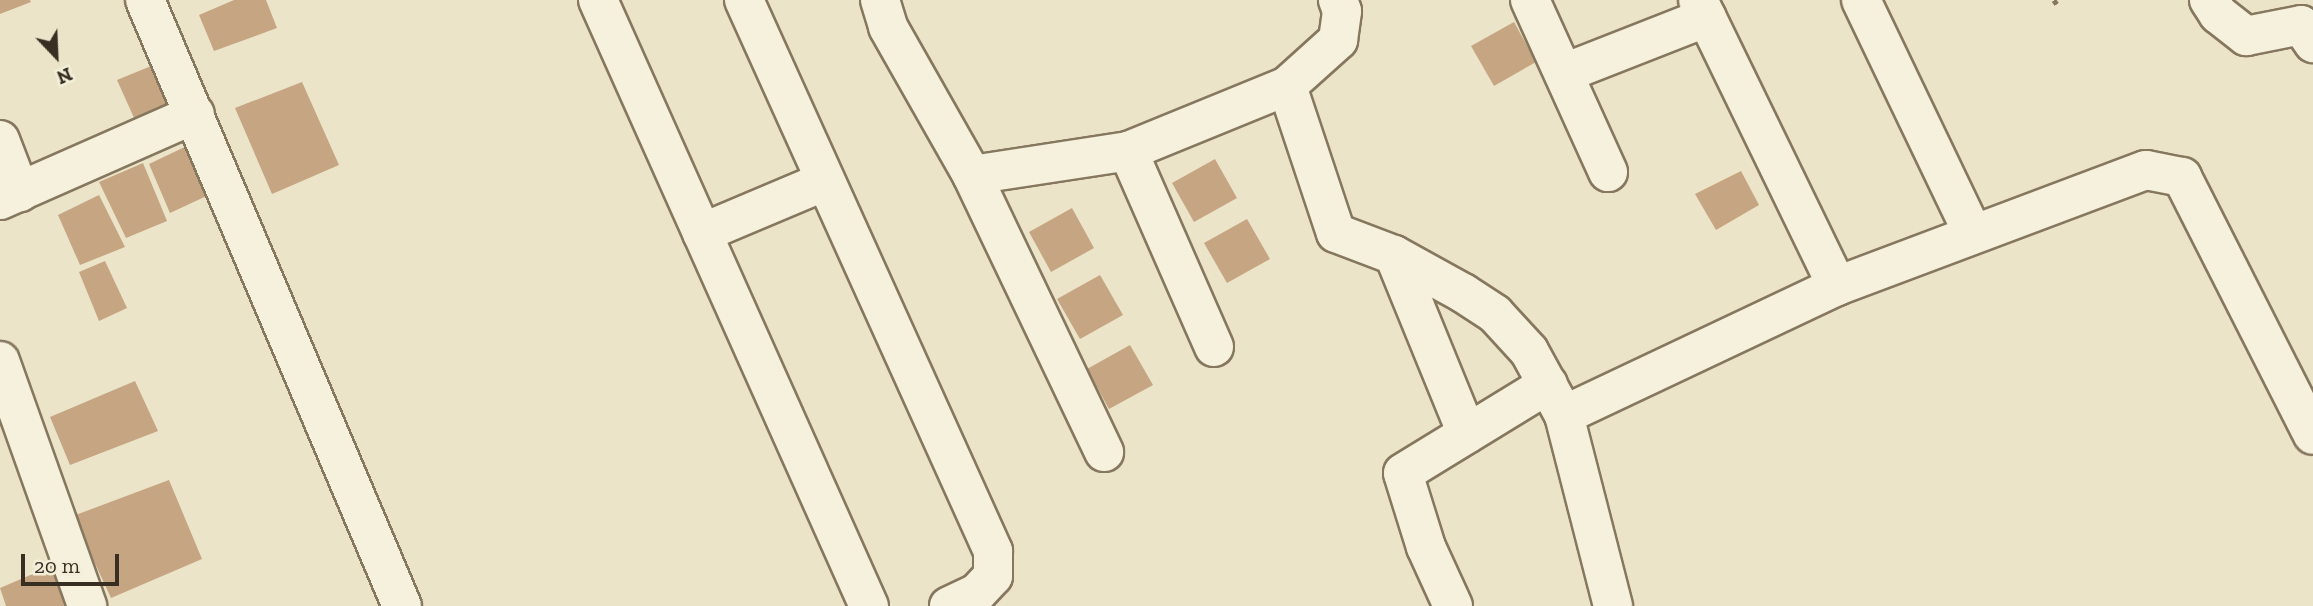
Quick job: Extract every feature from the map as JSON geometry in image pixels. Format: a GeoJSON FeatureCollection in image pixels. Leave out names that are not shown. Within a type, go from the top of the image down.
{"type":"FeatureCollection","features":[{"type":"Feature","properties":{"kind":"street"},"geometry":{"type":"LineString","coordinates":[[145,0],[402,606]]}},
{"type":"Feature","properties":{"kind":"street"},"geometry":{"type":"LineString","coordinates":[[598,0],[869,606]]}},
{"type":"Feature","properties":{"kind":"street"},"geometry":{"type":"LineString","coordinates":[[744,0],[823,182],[993,551],[993,576],[977,593],[949,606]]}},
{"type":"Feature","properties":{"kind":"street"},"geometry":{"type":"LineString","coordinates":[[880,0],[888,27],[972,175],[1104,452]]}},
{"type":"Feature","properties":{"kind":"street"},"geometry":{"type":"LineString","coordinates":[[972,175],[1128,151],[1287,86],[1338,40],[1342,11],[1338,0]]}},
{"type":"Feature","properties":{"kind":"street"},"geometry":{"type":"LineString","coordinates":[[1530,0],[1567,72],[1608,172]]}},
{"type":"Feature","properties":{"kind":"street"},"geometry":{"type":"LineString","coordinates":[[1861,0],[1972,232]]}},
{"type":"Feature","properties":{"kind":"street"},"geometry":{"type":"LineString","coordinates":[[2209,0],[2218,14],[2246,36],[2301,25],[2313,43]]}},
{"type":"Feature","properties":{"kind":"street"},"geometry":{"type":"LineString","coordinates":[[1567,72],[1702,9],[1837,286]]}},
{"type":"Feature","properties":{"kind":"street"},"geometry":{"type":"LineString","coordinates":[[1287,86],[1336,233],[1394,255],[1494,314],[1529,351],[1556,400],[1614,606]]}},
{"type":"Feature","properties":{"kind":"street"},"geometry":{"type":"LineString","coordinates":[[0,140],[10,196],[195,114]]}},
{"type":"Feature","properties":{"kind":"street"},"geometry":{"type":"LineString","coordinates":[[1128,151],[1214,347]]}},
{"type":"Feature","properties":{"kind":"street"},"geometry":{"type":"LineString","coordinates":[[1452,606],[1426,547],[1403,473],[1467,433],[1556,400],[1972,232],[2146,170],[2182,177],[2313,435]]}},
{"type":"Feature","properties":{"kind":"street"},"geometry":{"type":"LineString","coordinates":[[702,233],[823,182]]}},
{"type":"Feature","properties":{"kind":"street"},"geometry":{"type":"LineString","coordinates":[[1394,255],[1467,433]]}},
{"type":"Feature","properties":{"kind":"street"},"geometry":{"type":"LineString","coordinates":[[0,361],[87,606]]}},
{"type":"Feature","properties":{"kind":"building"},"geometry":{"type":"Polygon","coordinates":[[[0,0],[30,0],[31,2],[0,14],[0,0]]]}},
{"type":"Feature","properties":{"kind":"building"},"geometry":{"type":"Polygon","coordinates":[[[234,0],[266,0],[277,28],[214,51],[199,15],[234,0]]]}},
{"type":"Feature","properties":{"kind":"building"},"geometry":{"type":"Polygon","coordinates":[[[1514,22],[1536,62],[1494,86],[1471,46],[1514,22]]]}},
{"type":"Feature","properties":{"kind":"building"},"geometry":{"type":"Polygon","coordinates":[[[156,64],[176,114],[139,129],[117,80],[156,64]]]}},
{"type":"Feature","properties":{"kind":"building"},"geometry":{"type":"Polygon","coordinates":[[[302,82],[339,165],[272,194],[235,108],[302,82]]]}},
{"type":"Feature","properties":{"kind":"building"},"geometry":{"type":"Polygon","coordinates":[[[193,143],[213,193],[170,213],[149,164],[193,143]]]}},
{"type":"Feature","properties":{"kind":"building"},"geometry":{"type":"Polygon","coordinates":[[[1215,159],[1237,198],[1194,222],[1172,183],[1215,159]]]}},
{"type":"Feature","properties":{"kind":"building"},"geometry":{"type":"Polygon","coordinates":[[[143,163],[167,221],[126,238],[99,182],[143,163]]]}},
{"type":"Feature","properties":{"kind":"building"},"geometry":{"type":"Polygon","coordinates":[[[1741,171],[1759,205],[1716,230],[1695,194],[1741,171]]]}},
{"type":"Feature","properties":{"kind":"building"},"geometry":{"type":"Polygon","coordinates":[[[99,195],[125,247],[80,265],[58,215],[99,195]]]}},
{"type":"Feature","properties":{"kind":"building"},"geometry":{"type":"Polygon","coordinates":[[[1072,208],[1094,248],[1051,272],[1029,232],[1072,208]]]}},
{"type":"Feature","properties":{"kind":"building"},"geometry":{"type":"Polygon","coordinates":[[[1247,219],[1270,259],[1227,283],[1204,243],[1247,219]]]}},
{"type":"Feature","properties":{"kind":"building"},"geometry":{"type":"Polygon","coordinates":[[[105,261],[127,308],[99,321],[79,272],[105,261]]]}},
{"type":"Feature","properties":{"kind":"building"},"geometry":{"type":"Polygon","coordinates":[[[1100,275],[1123,315],[1080,339],[1057,299],[1100,275]]]}},
{"type":"Feature","properties":{"kind":"building"},"geometry":{"type":"Polygon","coordinates":[[[1130,345],[1153,385],[1109,409],[1087,369],[1130,345]]]}},
{"type":"Feature","properties":{"kind":"building"},"geometry":{"type":"Polygon","coordinates":[[[135,381],[158,431],[70,465],[50,417],[135,381]]]}},
{"type":"Feature","properties":{"kind":"building"},"geometry":{"type":"Polygon","coordinates":[[[169,480],[202,559],[111,598],[73,516],[169,480]]]}},
{"type":"Feature","properties":{"kind":"building"},"geometry":{"type":"Polygon","coordinates":[[[56,564],[71,606],[6,606],[0,588],[56,564]]]}}]}
